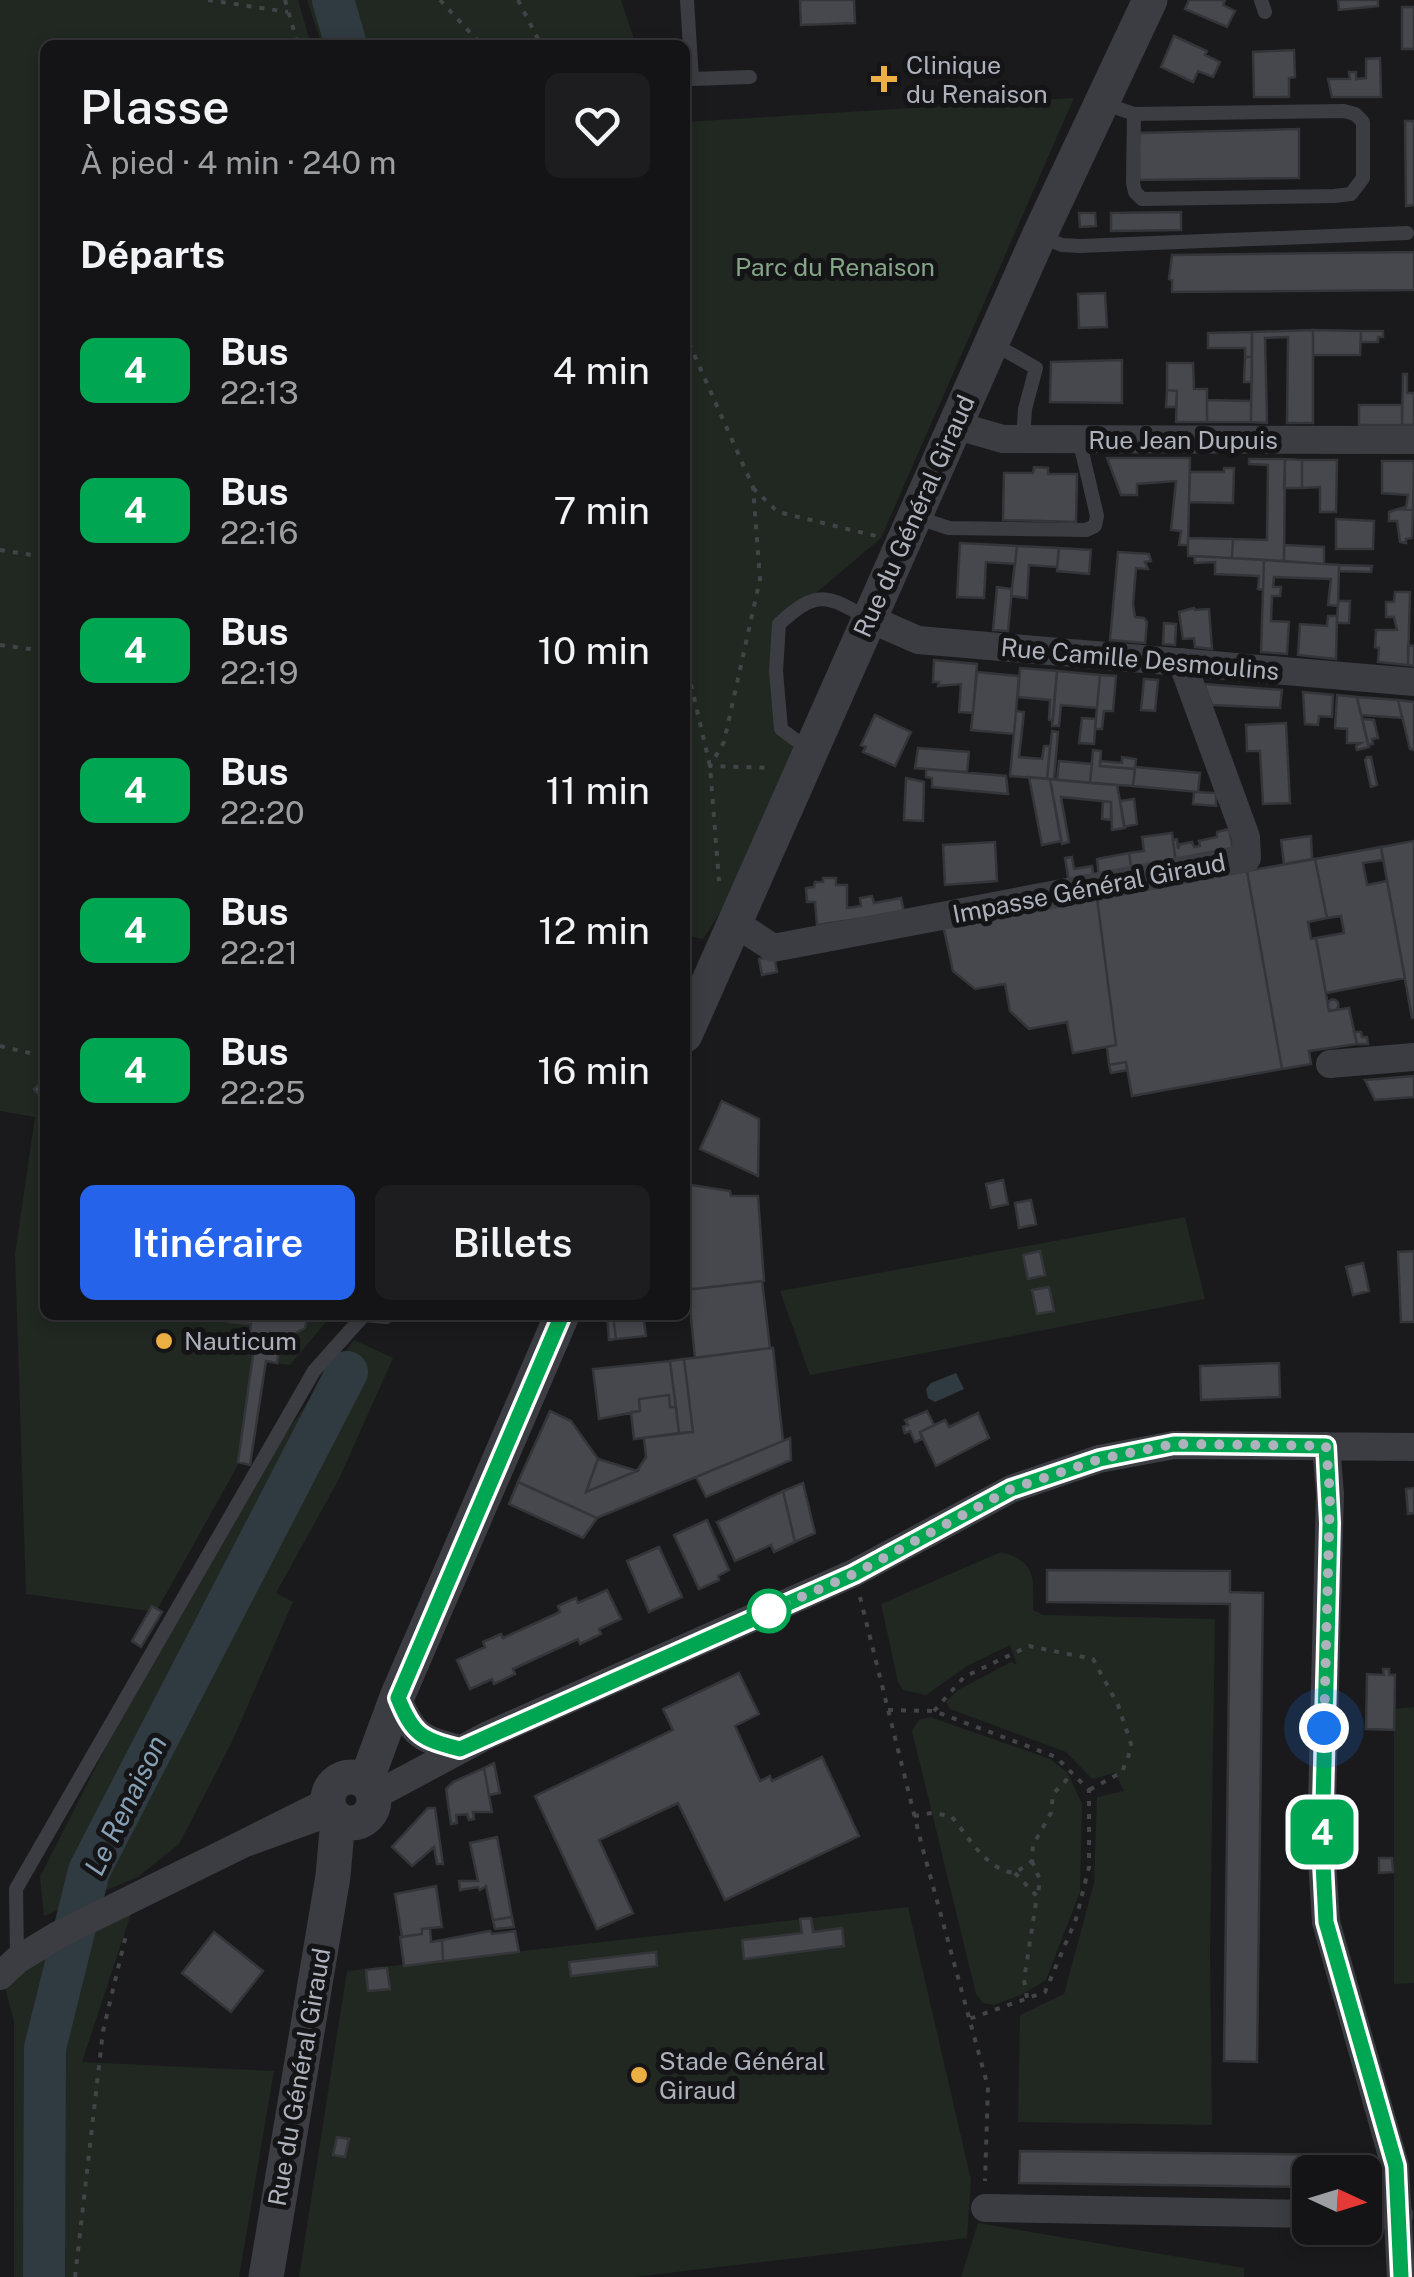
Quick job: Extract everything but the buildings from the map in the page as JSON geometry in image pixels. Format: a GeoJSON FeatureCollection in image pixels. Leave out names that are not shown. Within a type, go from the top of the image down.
{"type":"FeatureCollection","features":[{"type":"Feature","properties":{"kind":"street","name":"Rue du Général Giraud"},"geometry":{"type":"LineString","coordinates":[[690,1024],[870,619],[902,528],[954,425],[1038,236],[1118,108],[1150,0]]}},
{"type":"Feature","properties":{"kind":"street","name":"Rue Jean Dupuis"},"geometry":{"type":"LineString","coordinates":[[954,425],[989,438],[1414,440]]}},
{"type":"Feature","properties":{"kind":"street","name":"Rue Camille Desmoulins"},"geometry":{"type":"LineString","coordinates":[[870,619],[918,640],[1414,682]]}},
{"type":"Feature","properties":{"kind":"street","name":"Impasse Général Giraud"},"geometry":{"type":"LineString","coordinates":[[735,923],[773,948],[1247,858],[1246,837],[1182,662]]}},
{"type":"Feature","properties":{"kind":"street"},"geometry":{"type":"LineString","coordinates":[[1330,1064],[1414,1057]]}},
{"type":"Feature","properties":{"kind":"street","name":"Rue du Général Giraud"},"geometry":{"type":"LineString","coordinates":[[266,2277],[333,1876],[351,1800],[560,1320]]}},
{"type":"Feature","properties":{"kind":"street"},"geometry":{"type":"LineString","coordinates":[[8,1968],[58,1935],[245,1843],[351,1800],[854,1574],[1011,1489],[1100,1459],[1174,1444],[1414,1447]]}},
{"type":"Feature","properties":{"kind":"street"},"geometry":{"type":"LineString","coordinates":[[1326,1446],[1330,1523],[1322,1844],[1326,1922],[1396,2166],[1401,2277]]}},
{"type":"Feature","properties":{"kind":"street"},"geometry":{"type":"LineString","coordinates":[[398,1698],[408,1724],[424,1739],[460,1749]]}},
{"type":"Feature","properties":{"kind":"street"},"geometry":{"type":"LineString","coordinates":[[985,2208],[1292,2214]]}},
{"type":"Feature","properties":{"kind":"street"},"geometry":{"type":"LineString","coordinates":[[1382,2216],[1399,2216]]}},
{"type":"Feature","properties":{"kind":"lane"},"geometry":{"type":"LineString","coordinates":[[686,0],[689,40]]}},
{"type":"Feature","properties":{"kind":"lane"},"geometry":{"type":"LineString","coordinates":[[690,53],[692,80],[750,77]]}},
{"type":"Feature","properties":{"kind":"lane"},"geometry":{"type":"LineString","coordinates":[[1118,108],[1355,114],[1363,122],[1363,178],[1351,194],[1334,196],[1142,198],[1135,192],[1118,108]]}},
{"type":"Feature","properties":{"kind":"lane"},"geometry":{"type":"LineString","coordinates":[[1038,236],[1062,246],[1080,246],[1407,233]]}},
{"type":"Feature","properties":{"kind":"lane"},"geometry":{"type":"LineString","coordinates":[[991,342],[1036,368],[1025,408],[1023,439]]}},
{"type":"Feature","properties":{"kind":"lane"},"geometry":{"type":"LineString","coordinates":[[902,528],[1086,530],[1095,526],[1097,516],[1079,439]]}},
{"type":"Feature","properties":{"kind":"lane"},"geometry":{"type":"LineString","coordinates":[[811,751],[781,729],[776,671],[778,624],[800,604],[832,598],[870,619]]}},
{"type":"Feature","properties":{"kind":"lane"},"geometry":{"type":"LineString","coordinates":[[8,1968],[16,1889],[314,1371],[360,1320]]}},
{"type":"Feature","properties":{"kind":"path"},"geometry":{"type":"LineString","coordinates":[[208,0],[288,12]]}},
{"type":"Feature","properties":{"kind":"path"},"geometry":{"type":"LineString","coordinates":[[285,0],[296,40]]}},
{"type":"Feature","properties":{"kind":"path"},"geometry":{"type":"LineString","coordinates":[[440,0],[476,40]]}},
{"type":"Feature","properties":{"kind":"path"},"geometry":{"type":"LineString","coordinates":[[518,0],[538,40]]}},
{"type":"Feature","properties":{"kind":"path"},"geometry":{"type":"LineString","coordinates":[[690,351],[753,487],[778,512],[902,528]]}},
{"type":"Feature","properties":{"kind":"path"},"geometry":{"type":"LineString","coordinates":[[710,766],[724,742],[760,578],[753,487]]}},
{"type":"Feature","properties":{"kind":"path"},"geometry":{"type":"LineString","coordinates":[[0,550],[40,556]]}},
{"type":"Feature","properties":{"kind":"path"},"geometry":{"type":"LineString","coordinates":[[0,645],[40,651]]}},
{"type":"Feature","properties":{"kind":"path"},"geometry":{"type":"LineString","coordinates":[[690,680],[710,766],[719,879],[735,923]]}},
{"type":"Feature","properties":{"kind":"path"},"geometry":{"type":"LineString","coordinates":[[710,766],[770,767],[784,775]]}},
{"type":"Feature","properties":{"kind":"path"},"geometry":{"type":"LineString","coordinates":[[0,1046],[30,1053]]}},
{"type":"Feature","properties":{"kind":"path"},"geometry":{"type":"LineString","coordinates":[[854,1574],[914,1816],[988,2087],[985,2208]]}},
{"type":"Feature","properties":{"kind":"path"},"geometry":{"type":"LineString","coordinates":[[934,1711],[964,1677],[1029,1646],[1093,1659],[1118,1705],[1132,1747],[1122,1772],[1089,1790]]}},
{"type":"Feature","properties":{"kind":"path"},"geometry":{"type":"LineString","coordinates":[[888,1710],[934,1711],[1056,1757],[1089,1790],[1088,1867],[1076,1919],[1045,1992],[970,2019]]}},
{"type":"Feature","properties":{"kind":"path"},"geometry":{"type":"LineString","coordinates":[[1027,1998],[1024,1980],[1040,1880],[1032,1860],[1034,1845],[1051,1813],[1054,1794],[1072,1774]]}},
{"type":"Feature","properties":{"kind":"path"},"geometry":{"type":"LineString","coordinates":[[914,1816],[952,1816],[990,1864],[1015,1873],[1038,1896]]}},
{"type":"Feature","properties":{"kind":"path"},"geometry":{"type":"LineString","coordinates":[[1015,1873],[1032,1860]]}},
{"type":"Feature","properties":{"kind":"path"},"geometry":{"type":"LineString","coordinates":[[75,2277],[103,2031],[134,1898]]}},
{"type":"Feature","properties":{"kind":"green space"},"geometry":{"type":"Polygon","coordinates":[[[0,0],[298,0],[310,40],[40,40],[40,1320],[328,1320],[290,1365],[266,1362],[250,1465],[239,1463],[156,1612],[26,1594],[15,1254],[35,1117],[0,1111],[0,0]]]}},
{"type":"Feature","properties":{"kind":"green space"},"geometry":{"type":"Polygon","coordinates":[[[307,0],[621,0],[634,40],[320,40],[307,0]]]}},
{"type":"Feature","properties":{"kind":"green space","name":"Parc du Renaison"},"geometry":{"type":"Polygon","coordinates":[[[1074,98],[881,538],[779,624],[778,728],[811,751],[737,886],[703,939],[690,936],[690,122],[1074,98]]]}},
{"type":"Feature","properties":{"kind":"green space"},"geometry":{"type":"Polygon","coordinates":[[[1185,1217],[1205,1299],[810,1375],[780,1291],[1185,1217]]]}},
{"type":"Feature","properties":{"kind":"green space"},"geometry":{"type":"Polygon","coordinates":[[[354,1340],[393,1358],[339,1479],[276,1593],[293,1602],[231,1744],[179,1844],[138,1877],[44,1916],[40,1877],[110,1739],[284,1435],[354,1340]]]}},
{"type":"Feature","properties":{"kind":"green space"},"geometry":{"type":"Polygon","coordinates":[[[1001,1552],[1027,1566],[1033,1580],[1033,1610],[1043,1615],[1215,1619],[1210,1953],[1212,2125],[1018,2122],[1020,2015],[1064,1994],[1094,1883],[1097,1797],[1124,1791],[1115,1773],[1092,1779],[1066,1752],[950,1709],[946,1702],[958,1690],[1011,1662],[1017,1665],[1010,1645],[967,1666],[926,1695],[903,1690],[881,1604],[1001,1552]]]}},
{"type":"Feature","properties":{"kind":"green space"},"geometry":{"type":"Polygon","coordinates":[[[1414,1707],[1414,1983],[1394,1984],[1394,1709],[1414,1707]]]}},
{"type":"Feature","properties":{"kind":"green space"},"geometry":{"type":"Polygon","coordinates":[[[930,1717],[1050,1759],[1067,1772],[1082,1804],[1080,1892],[1046,1980],[994,2005],[983,2003],[976,1994],[912,1731],[919,1720],[930,1717]]]}},
{"type":"Feature","properties":{"kind":"green space","name":"Stade Général Giraud"},"geometry":{"type":"Polygon","coordinates":[[[908,1907],[971,2180],[967,2238],[634,2277],[299,2277],[347,1971],[908,1907]]]}},
{"type":"Feature","properties":{"kind":"green space"},"geometry":{"type":"Polygon","coordinates":[[[132,1911],[82,2062],[274,2071],[239,2277],[14,2277],[14,2021],[4,1984],[54,1945],[132,1911]]]}},
{"type":"Feature","properties":{"kind":"green space"},"geometry":{"type":"Polygon","coordinates":[[[978,2223],[1244,2268],[1244,2277],[961,2277],[978,2223]]]}},
{"type":"Feature","properties":{"kind":"shaded area"},"geometry":{"type":"Polygon","coordinates":[[[956,1373],[964,1389],[935,1402],[928,1398],[926,1389],[931,1383],[956,1373]]]}},
{"type":"Feature","properties":{"kind":"waterway","name":"Le Renaison"},"geometry":{"type":"LineString","coordinates":[[333,0],[345,40]]}},
{"type":"Feature","properties":{"kind":"waterway","name":"Le Renaison"},"geometry":{"type":"LineString","coordinates":[[44,2277],[45,2048],[89,1871],[347,1372]]}},
{"type":"Feature","properties":{"kind":"bus line","name":"4"},"geometry":{"type":"LineString","coordinates":[[560,1320],[398,1698],[408,1724],[424,1739],[460,1749],[854,1574],[1011,1489],[1100,1459],[1174,1444],[1326,1446],[1330,1523],[1322,1844],[1326,1922],[1396,2166],[1401,2277]]}},
{"type":"Feature","properties":{"kind":"place","name":"Clinique du Renaison"},"geometry":{"type":"Point","coordinates":[884,79]}},
{"type":"Feature","properties":{"kind":"place","name":"Nauticum"},"geometry":{"type":"Point","coordinates":[164,1341]}},
{"type":"Feature","properties":{"kind":"place","name":"Stade Général Giraud"},"geometry":{"type":"Point","coordinates":[639,2075]}},
{"type":"Feature","properties":{"kind":"route"},"geometry":{"type":"LineString","coordinates":[[769,1611],[854,1574],[1011,1489],[1100,1459],[1174,1444],[1326,1446],[1330,1494],[1324,1728]]}}]}
